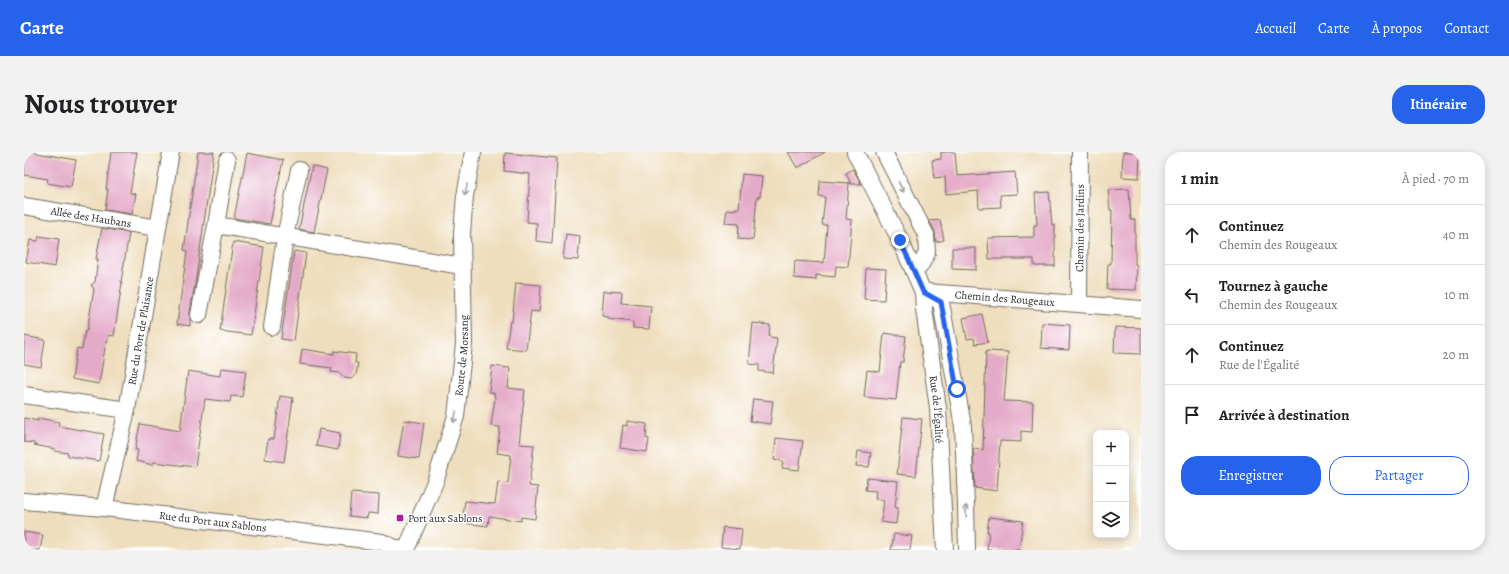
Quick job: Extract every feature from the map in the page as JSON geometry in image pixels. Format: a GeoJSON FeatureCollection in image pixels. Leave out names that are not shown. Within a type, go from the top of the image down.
{"type":"FeatureCollection","features":[{"type":"Feature","properties":{"kind":"street","name":"Rue du Port de Plaisance"},"geometry":{"type":"LineString","coordinates":[[104,508],[127,410],[171,152]]}},
{"type":"Feature","properties":{"kind":"street","name":"Route de Morsang"},"geometry":{"type":"LineString","coordinates":[[406,550],[435,482],[456,416],[464,344],[461,246],[465,196],[473,152]]}},
{"type":"Feature","properties":{"kind":"street","name":"Rue de l'Égalité"},"geometry":{"type":"LineString","coordinates":[[855,152],[900,240],[923,292],[938,408],[945,550]]}},
{"type":"Feature","properties":{"kind":"street"},"geometry":{"type":"LineString","coordinates":[[884,152],[926,235],[927,253],[920,266],[914,271]]}},
{"type":"Feature","properties":{"kind":"street","name":"Chemin des Jardins"},"geometry":{"type":"LineString","coordinates":[[1079,303],[1080,152]]}},
{"type":"Feature","properties":{"kind":"street"},"geometry":{"type":"LineString","coordinates":[[199,315],[227,160]]}},
{"type":"Feature","properties":{"kind":"street"},"geometry":{"type":"LineString","coordinates":[[272,327],[285,237],[299,170]]}},
{"type":"Feature","properties":{"kind":"street","name":"Allée des Haubans"},"geometry":{"type":"LineString","coordinates":[[24,206],[158,228]]}},
{"type":"Feature","properties":{"kind":"street"},"geometry":{"type":"LineString","coordinates":[[216,225],[462,266]]}},
{"type":"Feature","properties":{"kind":"street","name":"Chemin des Rougeaux"},"geometry":{"type":"LineString","coordinates":[[923,292],[1141,309]]}},
{"type":"Feature","properties":{"kind":"street","name":"Chemin des Rougeaux"},"geometry":{"type":"LineString","coordinates":[[923,292],[941,302],[957,389],[963,426],[967,550]]}},
{"type":"Feature","properties":{"kind":"street"},"geometry":{"type":"LineString","coordinates":[[24,395],[127,410]]}},
{"type":"Feature","properties":{"kind":"street","name":"Rue du Port aux Sablons"},"geometry":{"type":"LineString","coordinates":[[24,501],[104,508],[382,542],[400,550]]}},
{"type":"Feature","properties":{"kind":"building"},"geometry":{"type":"Polygon","coordinates":[[[24,152],[32,152],[76,160],[71,187],[47,183],[48,179],[24,175],[24,152]]]}},
{"type":"Feature","properties":{"kind":"building"},"geometry":{"type":"Polygon","coordinates":[[[111,152],[137,152],[130,193],[136,194],[132,214],[105,210],[111,152]]]}},
{"type":"Feature","properties":{"kind":"building"},"geometry":{"type":"Polygon","coordinates":[[[198,152],[214,152],[190,313],[190,326],[177,324],[187,251],[184,250],[198,152]]]}},
{"type":"Feature","properties":{"kind":"building"},"geometry":{"type":"Polygon","coordinates":[[[788,152],[825,152],[797,168],[788,152]]]}},
{"type":"Feature","properties":{"kind":"building"},"geometry":{"type":"Polygon","coordinates":[[[941,152],[955,152],[957,176],[1015,172],[1017,194],[1000,195],[1001,207],[979,208],[978,191],[946,194],[945,177],[934,178],[932,160],[941,159],[941,152]]]}},
{"type":"Feature","properties":{"kind":"building"},"geometry":{"type":"Polygon","coordinates":[[[1123,152],[1140,152],[1139,178],[1122,177],[1123,152]]]}},
{"type":"Feature","properties":{"kind":"building"},"geometry":{"type":"Polygon","coordinates":[[[247,153],[283,160],[270,224],[234,218],[247,153]]]}},
{"type":"Feature","properties":{"kind":"building"},"geometry":{"type":"Polygon","coordinates":[[[505,153],[557,158],[552,243],[536,241],[537,223],[527,222],[530,174],[504,171],[505,153]]]}},
{"type":"Feature","properties":{"kind":"building"},"geometry":{"type":"Polygon","coordinates":[[[312,166],[327,170],[314,232],[299,229],[312,166]]]}},
{"type":"Feature","properties":{"kind":"building"},"geometry":{"type":"Polygon","coordinates":[[[853,169],[861,184],[851,184],[846,173],[853,169]]]}},
{"type":"Feature","properties":{"kind":"building"},"geometry":{"type":"Polygon","coordinates":[[[742,174],[762,176],[760,197],[757,197],[753,240],[738,239],[739,224],[725,223],[727,209],[739,209],[742,174]]]}},
{"type":"Feature","properties":{"kind":"building"},"geometry":{"type":"Polygon","coordinates":[[[820,181],[849,183],[846,219],[852,220],[848,267],[836,266],[835,277],[816,275],[816,280],[794,278],[795,261],[824,263],[827,225],[822,225],[825,197],[819,196],[820,181]]]}},
{"type":"Feature","properties":{"kind":"building"},"geometry":{"type":"Polygon","coordinates":[[[1129,189],[1131,220],[1135,220],[1135,264],[1137,265],[1136,290],[1107,289],[1108,264],[1111,264],[1112,210],[1110,210],[1108,190],[1129,189]]]}},
{"type":"Feature","properties":{"kind":"building"},"geometry":{"type":"Polygon","coordinates":[[[1049,192],[1052,225],[1055,225],[1055,266],[1034,266],[1034,259],[989,259],[988,238],[1034,237],[1034,225],[1037,225],[1035,193],[1049,192]]]}},
{"type":"Feature","properties":{"kind":"building"},"geometry":{"type":"Polygon","coordinates":[[[940,220],[944,240],[936,242],[935,231],[929,221],[940,220]]]}},
{"type":"Feature","properties":{"kind":"building"},"geometry":{"type":"Polygon","coordinates":[[[102,228],[129,233],[114,336],[109,335],[107,343],[106,342],[99,384],[72,379],[77,348],[82,349],[85,331],[87,331],[94,289],[91,285],[95,282],[98,259],[96,259],[102,228]]]}},
{"type":"Feature","properties":{"kind":"building"},"geometry":{"type":"Polygon","coordinates":[[[566,234],[580,236],[578,260],[563,259],[566,234]]]}},
{"type":"Feature","properties":{"kind":"building"},"geometry":{"type":"Polygon","coordinates":[[[39,236],[59,239],[55,267],[26,262],[30,240],[38,241],[39,236]]]}},
{"type":"Feature","properties":{"kind":"building"},"geometry":{"type":"Polygon","coordinates":[[[233,242],[264,247],[251,335],[220,331],[233,242]]]}},
{"type":"Feature","properties":{"kind":"building"},"geometry":{"type":"Polygon","coordinates":[[[952,248],[976,248],[976,270],[952,269],[952,248]]]}},
{"type":"Feature","properties":{"kind":"building"},"geometry":{"type":"Polygon","coordinates":[[[294,251],[306,253],[294,341],[281,339],[294,251]]]}},
{"type":"Feature","properties":{"kind":"building"},"geometry":{"type":"Polygon","coordinates":[[[866,268],[886,269],[884,300],[864,299],[866,268]]]}},
{"type":"Feature","properties":{"kind":"building"},"geometry":{"type":"Polygon","coordinates":[[[516,283],[541,285],[539,312],[531,311],[526,350],[506,348],[510,321],[512,322],[516,283]]]}},
{"type":"Feature","properties":{"kind":"building"},"geometry":{"type":"Polygon","coordinates":[[[604,291],[622,292],[621,303],[651,306],[649,329],[633,328],[633,322],[608,319],[608,317],[602,316],[604,291]]]}},
{"type":"Feature","properties":{"kind":"building"},"geometry":{"type":"Polygon","coordinates":[[[982,314],[988,342],[975,344],[974,338],[967,339],[963,318],[982,314]]]}},
{"type":"Feature","properties":{"kind":"building"},"geometry":{"type":"Polygon","coordinates":[[[753,323],[770,325],[769,337],[777,338],[773,373],[759,371],[759,365],[749,364],[753,323]]]}},
{"type":"Feature","properties":{"kind":"building"},"geometry":{"type":"Polygon","coordinates":[[[1042,323],[1070,325],[1069,350],[1041,348],[1042,323]]]}},
{"type":"Feature","properties":{"kind":"building"},"geometry":{"type":"Polygon","coordinates":[[[1115,327],[1141,328],[1141,354],[1114,353],[1115,327]]]}},
{"type":"Feature","properties":{"kind":"building"},"geometry":{"type":"Polygon","coordinates":[[[884,333],[906,336],[903,362],[900,362],[896,400],[864,397],[867,370],[880,372],[884,333]]]}},
{"type":"Feature","properties":{"kind":"building"},"geometry":{"type":"Polygon","coordinates":[[[24,336],[45,340],[41,367],[24,364],[24,336]]]}},
{"type":"Feature","properties":{"kind":"building"},"geometry":{"type":"Polygon","coordinates":[[[302,349],[334,354],[334,351],[356,354],[355,363],[358,363],[356,375],[351,379],[345,378],[340,373],[331,372],[332,368],[300,364],[302,349]]]}},
{"type":"Feature","properties":{"kind":"building"},"geometry":{"type":"Polygon","coordinates":[[[986,351],[1008,352],[1004,401],[1033,402],[1032,432],[1021,431],[1021,442],[1000,441],[997,491],[975,488],[973,449],[983,450],[986,351]]]}},
{"type":"Feature","properties":{"kind":"building"},"geometry":{"type":"Polygon","coordinates":[[[492,366],[510,368],[508,388],[525,390],[519,444],[534,445],[529,486],[538,487],[535,519],[521,517],[521,521],[489,516],[488,526],[462,523],[465,501],[495,504],[498,482],[508,483],[511,455],[497,453],[500,427],[491,426],[495,398],[494,393],[489,392],[492,366]]]}},
{"type":"Feature","properties":{"kind":"building"},"geometry":{"type":"Polygon","coordinates":[[[221,368],[246,371],[242,397],[231,396],[230,402],[205,399],[195,467],[153,462],[153,465],[136,461],[138,450],[135,450],[140,424],[180,431],[188,371],[220,376],[221,368]]]}},
{"type":"Feature","properties":{"kind":"building"},"geometry":{"type":"Polygon","coordinates":[[[280,396],[293,398],[284,462],[265,459],[268,439],[274,439],[280,396]]]}},
{"type":"Feature","properties":{"kind":"building"},"geometry":{"type":"Polygon","coordinates":[[[753,399],[773,401],[770,424],[750,421],[753,399]]]}},
{"type":"Feature","properties":{"kind":"building"},"geometry":{"type":"Polygon","coordinates":[[[903,417],[922,419],[916,476],[897,474],[903,417]]]}},
{"type":"Feature","properties":{"kind":"building"},"geometry":{"type":"Polygon","coordinates":[[[24,418],[38,421],[38,418],[59,422],[58,426],[104,434],[99,461],[68,456],[68,453],[54,451],[55,449],[34,445],[34,443],[24,442],[24,418]]]}},
{"type":"Feature","properties":{"kind":"building"},"geometry":{"type":"Polygon","coordinates":[[[404,420],[424,423],[419,459],[398,456],[404,420]]]}},
{"type":"Feature","properties":{"kind":"building"},"geometry":{"type":"Polygon","coordinates":[[[627,421],[647,424],[646,438],[649,439],[647,452],[620,448],[623,425],[627,426],[627,421]]]}},
{"type":"Feature","properties":{"kind":"building"},"geometry":{"type":"Polygon","coordinates":[[[319,429],[340,433],[338,450],[316,446],[319,429]]]}},
{"type":"Feature","properties":{"kind":"building"},"geometry":{"type":"Polygon","coordinates":[[[776,438],[803,441],[799,470],[782,468],[783,461],[774,460],[776,438]]]}},
{"type":"Feature","properties":{"kind":"building"},"geometry":{"type":"Polygon","coordinates":[[[858,451],[871,453],[869,467],[856,466],[858,451]]]}},
{"type":"Feature","properties":{"kind":"building"},"geometry":{"type":"Polygon","coordinates":[[[867,478],[898,481],[895,507],[898,508],[896,524],[881,522],[884,500],[875,499],[876,491],[865,490],[867,478]]]}},
{"type":"Feature","properties":{"kind":"building"},"geometry":{"type":"Polygon","coordinates":[[[351,493],[379,495],[378,514],[368,513],[367,518],[349,516],[351,493]]]}},
{"type":"Feature","properties":{"kind":"building"},"geometry":{"type":"Polygon","coordinates":[[[989,517],[1023,521],[1019,550],[987,550],[989,517]]]}},
{"type":"Feature","properties":{"kind":"building"},"geometry":{"type":"Polygon","coordinates":[[[723,527],[742,529],[740,549],[721,547],[723,527]]]}},
{"type":"Feature","properties":{"kind":"building"},"geometry":{"type":"Polygon","coordinates":[[[24,532],[43,535],[40,550],[24,550],[24,532]]]}},
{"type":"Feature","properties":{"kind":"building"},"geometry":{"type":"Polygon","coordinates":[[[894,534],[912,536],[910,550],[891,550],[894,534]]]}},
{"type":"Feature","properties":{"kind":"place","name":"Port aux Sablons"},"geometry":{"type":"Point","coordinates":[400,518]}},
{"type":"Feature","properties":{"kind":"route"},"geometry":{"type":"LineString","coordinates":[[900,240],[923,292],[941,302],[957,389]]}}]}
